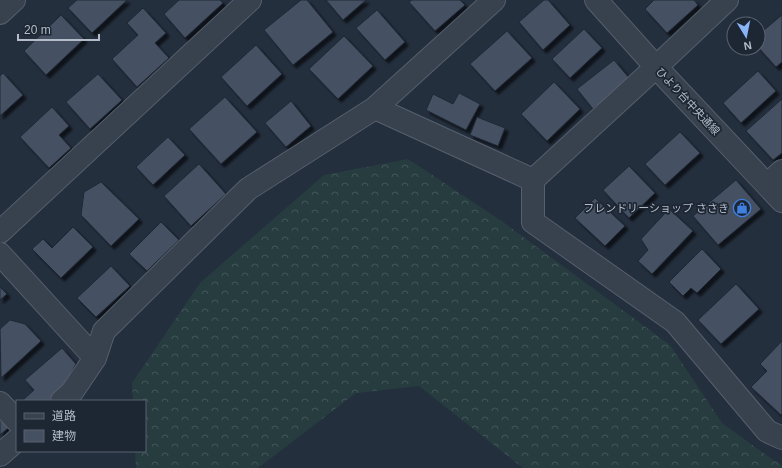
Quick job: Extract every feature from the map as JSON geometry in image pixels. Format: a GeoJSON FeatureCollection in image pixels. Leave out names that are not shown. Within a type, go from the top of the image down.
{"type":"FeatureCollection","features":[{"type":"Feature","properties":{"kind":"street"},"geometry":{"type":"LineString","coordinates":[[0,13],[14,0]]}},
{"type":"Feature","properties":{"kind":"street"},"geometry":{"type":"LineString","coordinates":[[0,232],[250,0]]}},
{"type":"Feature","properties":{"kind":"street"},"geometry":{"type":"LineString","coordinates":[[63,400],[72,392],[95,358],[104,331],[248,188],[375,108],[494,0]]}},
{"type":"Feature","properties":{"kind":"street","name":"ひより台中央通線"},"geometry":{"type":"LineString","coordinates":[[596,0],[656,67],[775,178],[782,201]]}},
{"type":"Feature","properties":{"kind":"street"},"geometry":{"type":"LineString","coordinates":[[727,0],[533,180],[533,222],[675,322],[767,431],[782,438]]}},
{"type":"Feature","properties":{"kind":"street"},"geometry":{"type":"LineString","coordinates":[[375,108],[533,180]]}},
{"type":"Feature","properties":{"kind":"street"},"geometry":{"type":"LineString","coordinates":[[0,254],[95,358]]}},
{"type":"Feature","properties":{"kind":"street"},"geometry":{"type":"LineString","coordinates":[[0,403],[16,420]]}},
{"type":"Feature","properties":{"kind":"street"},"geometry":{"type":"LineString","coordinates":[[0,455],[16,441]]}},
{"type":"Feature","properties":{"kind":"green space"},"geometry":{"type":"Polygon","coordinates":[[[408,159],[503,222],[670,345],[722,423],[782,465],[782,468],[523,468],[419,386],[356,393],[258,468],[136,468],[135,452],[146,452],[146,400],[133,400],[132,383],[200,283],[324,175],[408,159]]]}},
{"type":"Feature","properties":{"kind":"building"},"geometry":{"type":"Polygon","coordinates":[[[77,0],[127,0],[92,33],[68,8],[77,0]]]}},
{"type":"Feature","properties":{"kind":"building"},"geometry":{"type":"Polygon","coordinates":[[[179,0],[220,0],[223,3],[185,38],[164,14],[179,0]]]}},
{"type":"Feature","properties":{"kind":"building"},"geometry":{"type":"Polygon","coordinates":[[[301,0],[307,0],[333,32],[293,65],[264,30],[301,0]]]}},
{"type":"Feature","properties":{"kind":"building"},"geometry":{"type":"Polygon","coordinates":[[[326,0],[366,0],[343,20],[326,0]]]}},
{"type":"Feature","properties":{"kind":"building"},"geometry":{"type":"Polygon","coordinates":[[[412,0],[460,0],[465,5],[435,31],[409,2],[412,0]]]}},
{"type":"Feature","properties":{"kind":"building"},"geometry":{"type":"Polygon","coordinates":[[[544,0],[548,0],[570,25],[543,50],[519,22],[544,0]]]}},
{"type":"Feature","properties":{"kind":"building"},"geometry":{"type":"Polygon","coordinates":[[[654,0],[694,0],[698,5],[667,33],[645,9],[654,0]]]}},
{"type":"Feature","properties":{"kind":"building"},"geometry":{"type":"Polygon","coordinates":[[[143,8],[166,33],[155,43],[169,58],[137,87],[112,59],[138,35],[127,23],[143,8]]]}},
{"type":"Feature","properties":{"kind":"building"},"geometry":{"type":"Polygon","coordinates":[[[377,10],[405,42],[385,60],[356,28],[377,10]]]}},
{"type":"Feature","properties":{"kind":"building"},"geometry":{"type":"Polygon","coordinates":[[[61,15],[84,39],[46,75],[24,51],[61,15]]]}},
{"type":"Feature","properties":{"kind":"building"},"geometry":{"type":"Polygon","coordinates":[[[782,15],[782,62],[776,67],[766,56],[766,28],[782,15]]]}},
{"type":"Feature","properties":{"kind":"building"},"geometry":{"type":"Polygon","coordinates":[[[584,29],[602,48],[570,78],[552,59],[584,29]]]}},
{"type":"Feature","properties":{"kind":"building"},"geometry":{"type":"Polygon","coordinates":[[[507,31],[532,58],[495,91],[470,64],[507,31]]]}},
{"type":"Feature","properties":{"kind":"building"},"geometry":{"type":"Polygon","coordinates":[[[344,36],[373,66],[338,99],[309,69],[344,36]]]}},
{"type":"Feature","properties":{"kind":"building"},"geometry":{"type":"Polygon","coordinates":[[[256,45],[282,74],[247,106],[221,77],[256,45]]]}},
{"type":"Feature","properties":{"kind":"building"},"geometry":{"type":"Polygon","coordinates":[[[614,60],[630,79],[593,109],[577,89],[614,60]]]}},
{"type":"Feature","properties":{"kind":"building"},"geometry":{"type":"Polygon","coordinates":[[[758,71],[776,91],[741,123],[723,103],[758,71]]]}},
{"type":"Feature","properties":{"kind":"building"},"geometry":{"type":"Polygon","coordinates":[[[3,73],[23,95],[0,116],[0,76],[3,73]]]}},
{"type":"Feature","properties":{"kind":"building"},"geometry":{"type":"Polygon","coordinates":[[[98,74],[122,100],[90,129],[66,102],[98,74]]]}},
{"type":"Feature","properties":{"kind":"building"},"geometry":{"type":"Polygon","coordinates":[[[554,82],[580,109],[547,141],[521,114],[554,82]]]}},
{"type":"Feature","properties":{"kind":"building"},"geometry":{"type":"Polygon","coordinates":[[[459,93],[480,104],[466,130],[426,110],[433,94],[453,104],[459,93]]]}},
{"type":"Feature","properties":{"kind":"building"},"geometry":{"type":"Polygon","coordinates":[[[225,97],[257,132],[221,164],[189,129],[225,97]]]}},
{"type":"Feature","properties":{"kind":"building"},"geometry":{"type":"Polygon","coordinates":[[[782,99],[782,153],[773,160],[746,131],[782,99]]]}},
{"type":"Feature","properties":{"kind":"building"},"geometry":{"type":"Polygon","coordinates":[[[291,101],[311,126],[286,147],[265,123],[291,101]]]}},
{"type":"Feature","properties":{"kind":"building"},"geometry":{"type":"Polygon","coordinates":[[[52,107],[69,126],[59,135],[71,148],[49,168],[20,137],[52,107]]]}},
{"type":"Feature","properties":{"kind":"building"},"geometry":{"type":"Polygon","coordinates":[[[477,117],[505,128],[498,146],[470,135],[477,117]]]}},
{"type":"Feature","properties":{"kind":"building"},"geometry":{"type":"Polygon","coordinates":[[[680,132],[700,153],[665,185],[645,164],[680,132]]]}},
{"type":"Feature","properties":{"kind":"building"},"geometry":{"type":"Polygon","coordinates":[[[168,137],[185,155],[153,185],[136,167],[168,137]]]}},
{"type":"Feature","properties":{"kind":"building"},"geometry":{"type":"Polygon","coordinates":[[[199,164],[226,194],[191,226],[164,196],[199,164]]]}},
{"type":"Feature","properties":{"kind":"building"},"geometry":{"type":"Polygon","coordinates":[[[629,166],[655,193],[629,218],[603,190],[629,166]]]}},
{"type":"Feature","properties":{"kind":"building"},"geometry":{"type":"Polygon","coordinates":[[[736,180],[761,209],[718,245],[693,216],[736,180]]]}},
{"type":"Feature","properties":{"kind":"building"},"geometry":{"type":"Polygon","coordinates":[[[101,182],[139,219],[111,246],[81,215],[84,192],[101,182]]]}},
{"type":"Feature","properties":{"kind":"building"},"geometry":{"type":"Polygon","coordinates":[[[595,198],[625,226],[605,246],[575,218],[595,198]]]}},
{"type":"Feature","properties":{"kind":"building"},"geometry":{"type":"Polygon","coordinates":[[[669,209],[693,231],[652,274],[638,261],[648,250],[641,239],[669,209]]]}},
{"type":"Feature","properties":{"kind":"building"},"geometry":{"type":"Polygon","coordinates":[[[161,222],[179,240],[147,271],[129,254],[161,222]]]}},
{"type":"Feature","properties":{"kind":"building"},"geometry":{"type":"Polygon","coordinates":[[[73,227],[93,247],[61,278],[32,249],[43,239],[52,248],[73,227]]]}},
{"type":"Feature","properties":{"kind":"building"},"geometry":{"type":"Polygon","coordinates":[[[702,249],[721,269],[697,293],[691,288],[683,296],[669,282],[702,249]]]}},
{"type":"Feature","properties":{"kind":"building"},"geometry":{"type":"Polygon","coordinates":[[[111,266],[130,286],[96,317],[77,298],[111,266]]]}},
{"type":"Feature","properties":{"kind":"building"},"geometry":{"type":"Polygon","coordinates":[[[736,284],[759,309],[721,344],[698,320],[736,284]]]}},
{"type":"Feature","properties":{"kind":"building"},"geometry":{"type":"Polygon","coordinates":[[[0,287],[7,294],[0,300],[0,287]]]}},
{"type":"Feature","properties":{"kind":"building"},"geometry":{"type":"Polygon","coordinates":[[[10,320],[25,324],[41,341],[1,378],[0,329],[10,320]]]}},
{"type":"Feature","properties":{"kind":"building"},"geometry":{"type":"Polygon","coordinates":[[[782,341],[781,415],[751,387],[767,371],[760,364],[782,341]]]}},
{"type":"Feature","properties":{"kind":"building"},"geometry":{"type":"Polygon","coordinates":[[[62,348],[76,364],[60,393],[52,400],[23,400],[34,390],[25,380],[62,348]]]}},
{"type":"Feature","properties":{"kind":"building"},"geometry":{"type":"Polygon","coordinates":[[[0,420],[8,428],[0,435],[0,420]]]}},
{"type":"Feature","properties":{"kind":"place","name":"フレンドリーショップ ささき"},"geometry":{"type":"Point","coordinates":[742,208]}}]}
